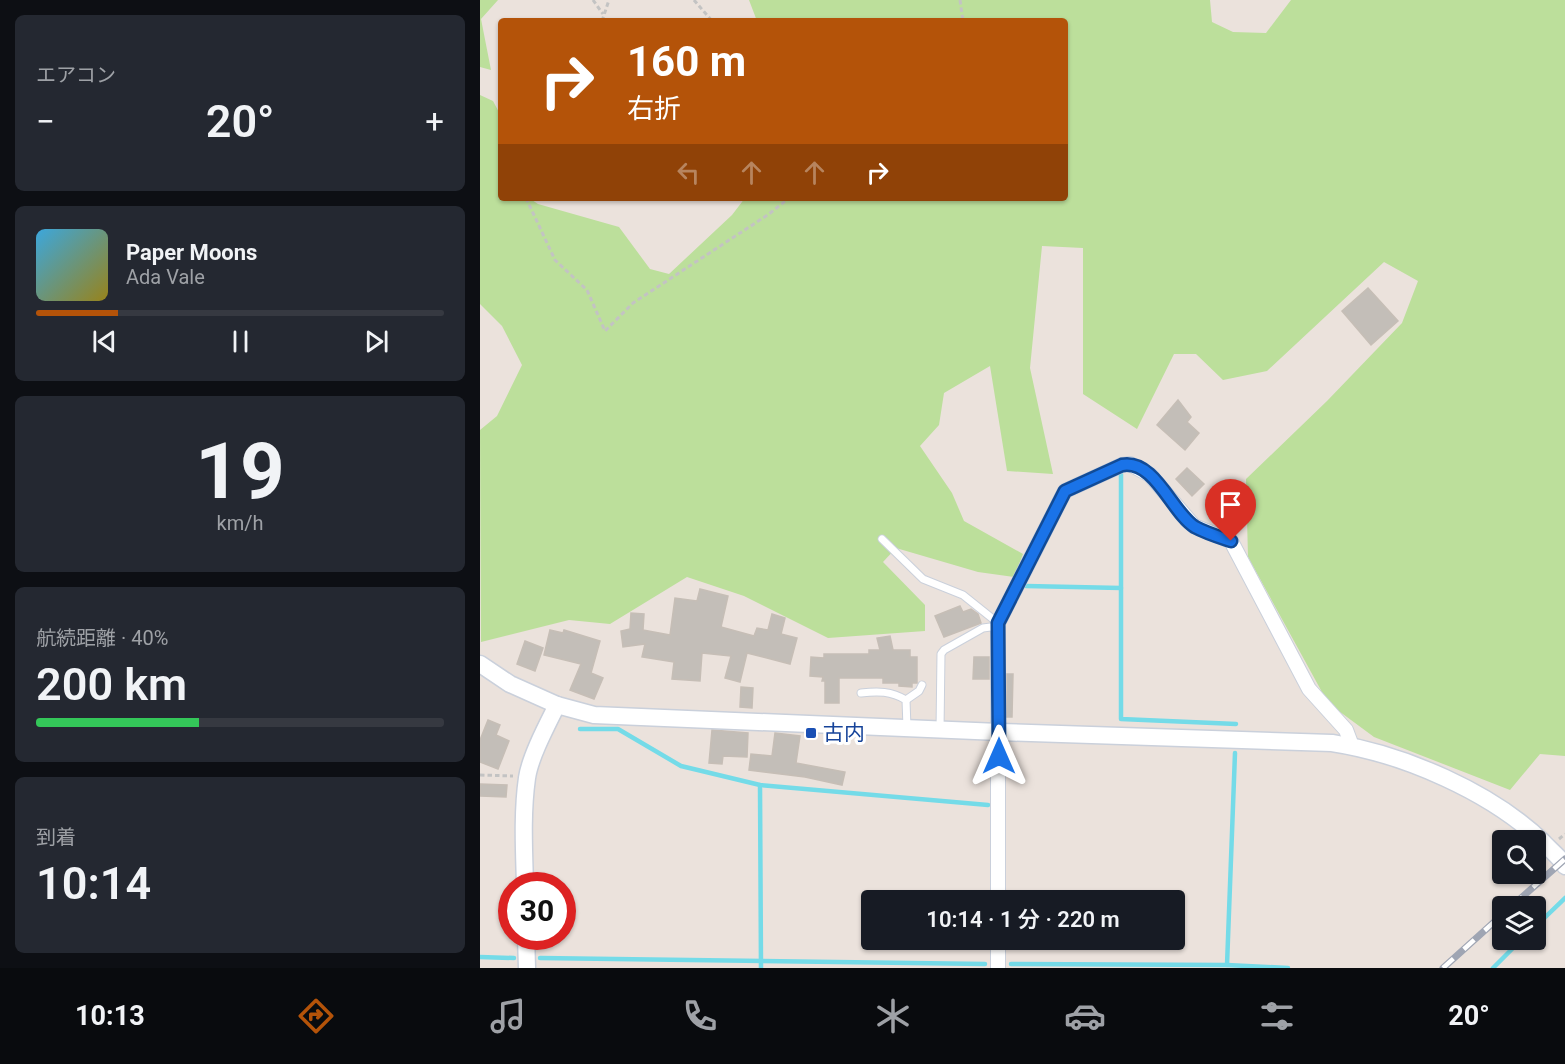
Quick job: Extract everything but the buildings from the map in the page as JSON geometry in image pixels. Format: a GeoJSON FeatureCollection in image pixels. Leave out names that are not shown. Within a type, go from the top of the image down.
{"type":"FeatureCollection","features":[{"type":"Feature","properties":{"kind":"street"},"geometry":{"type":"LineString","coordinates":[[998,890],[998,624],[1065,491],[1122,465],[1130,464],[1150,475],[1194,526],[1231,541],[1309,688],[1346,730],[1352,746]]}},
{"type":"Feature","properties":{"kind":"street"},"geometry":{"type":"LineString","coordinates":[[480,664],[510,684],[557,705],[594,715],[907,729],[1332,743],[1352,746],[1405,763],[1488,801],[1527,827],[1565,866]]}},
{"type":"Feature","properties":{"kind":"street"},"geometry":{"type":"LineString","coordinates":[[525,872],[527,776],[557,705]]}},
{"type":"Feature","properties":{"kind":"street"},"geometry":{"type":"LineString","coordinates":[[526,950],[527,968]]}},
{"type":"Feature","properties":{"kind":"street"},"geometry":{"type":"LineString","coordinates":[[998,950],[998,968]]}},
{"type":"Feature","properties":{"kind":"lane"},"geometry":{"type":"LineString","coordinates":[[882,539],[923,579],[963,595],[998,624]]}},
{"type":"Feature","properties":{"kind":"lane"},"geometry":{"type":"LineString","coordinates":[[940,730],[941,654],[944,650],[983,628],[998,624]]}},
{"type":"Feature","properties":{"kind":"lane"},"geometry":{"type":"LineString","coordinates":[[906,700],[919,691],[922,685]]}},
{"type":"Feature","properties":{"kind":"lane"},"geometry":{"type":"LineString","coordinates":[[861,693],[882,691],[906,700]]}},
{"type":"Feature","properties":{"kind":"lane"},"geometry":{"type":"LineString","coordinates":[[906,700],[907,729]]}},
{"type":"Feature","properties":{"kind":"path"},"geometry":{"type":"LineString","coordinates":[[593,0],[603,14]]}},
{"type":"Feature","properties":{"kind":"path"},"geometry":{"type":"LineString","coordinates":[[602,18],[609,0]]}},
{"type":"Feature","properties":{"kind":"path"},"geometry":{"type":"LineString","coordinates":[[694,0],[709,18]]}},
{"type":"Feature","properties":{"kind":"path"},"geometry":{"type":"LineString","coordinates":[[960,0],[963,18]]}},
{"type":"Feature","properties":{"kind":"path"},"geometry":{"type":"LineString","coordinates":[[527,201],[555,260],[587,290],[605,331],[633,303],[785,201]]}},
{"type":"Feature","properties":{"kind":"path"},"geometry":{"type":"LineString","coordinates":[[480,775],[527,776]]}},
{"type":"Feature","properties":{"kind":"green space"},"geometry":{"type":"Polygon","coordinates":[[[480,0],[498,0],[481,19],[491,70],[480,67],[480,0]]]}},
{"type":"Feature","properties":{"kind":"green space"},"geometry":{"type":"Polygon","coordinates":[[[749,0],[1210,0],[1212,22],[1233,32],[1266,33],[1291,0],[1565,0],[1565,756],[1540,754],[1510,790],[1374,737],[1328,703],[1248,557],[1246,479],[1327,401],[1402,323],[1418,281],[1384,262],[1267,371],[1223,380],[1196,354],[1174,354],[1137,429],[1083,394],[1083,248],[1042,246],[1030,368],[1053,474],[1007,471],[990,366],[944,393],[939,425],[920,446],[952,493],[964,521],[1023,554],[1014,577],[978,572],[896,548],[883,562],[925,605],[925,631],[828,638],[744,596],[687,577],[610,624],[569,620],[481,642],[480,430],[497,416],[522,365],[502,326],[480,304],[480,95],[493,101],[498,110],[498,201],[534,201],[619,227],[650,269],[669,274],[732,215],[743,201],[1068,201],[1068,18],[756,18],[749,0]]]}},
{"type":"Feature","properties":{"kind":"waterway"},"geometry":{"type":"LineString","coordinates":[[1121,474],[1121,719],[1236,724]]}},
{"type":"Feature","properties":{"kind":"waterway"},"geometry":{"type":"LineString","coordinates":[[1026,586],[1121,588]]}},
{"type":"Feature","properties":{"kind":"waterway"},"geometry":{"type":"LineString","coordinates":[[580,729],[618,729],[681,766],[760,785],[988,805]]}},
{"type":"Feature","properties":{"kind":"waterway"},"geometry":{"type":"LineString","coordinates":[[1227,965],[1235,753]]}},
{"type":"Feature","properties":{"kind":"waterway"},"geometry":{"type":"LineString","coordinates":[[760,785],[761,968]]}},
{"type":"Feature","properties":{"kind":"waterway"},"geometry":{"type":"LineString","coordinates":[[1546,916],[1565,898]]}},
{"type":"Feature","properties":{"kind":"waterway"},"geometry":{"type":"LineString","coordinates":[[1493,968],[1511,950]]}},
{"type":"Feature","properties":{"kind":"waterway"},"geometry":{"type":"LineString","coordinates":[[480,957],[514,958]]}},
{"type":"Feature","properties":{"kind":"waterway"},"geometry":{"type":"LineString","coordinates":[[540,958],[985,964]]}},
{"type":"Feature","properties":{"kind":"waterway"},"geometry":{"type":"LineString","coordinates":[[1011,964],[1227,965],[1288,968]]}},
{"type":"Feature","properties":{"kind":"railway"},"geometry":{"type":"LineString","coordinates":[[1523,896],[1565,859]]}},
{"type":"Feature","properties":{"kind":"railway"},"geometry":{"type":"LineString","coordinates":[[1443,968],[1492,924]]}},
{"type":"Feature","properties":{"kind":"place","name":"古内"},"geometry":{"type":"Point","coordinates":[811,733]}},
{"type":"Feature","properties":{"kind":"route"},"geometry":{"type":"LineString","coordinates":[[999,756],[998,623],[1065,491],[1122,465],[1130,464],[1150,475],[1194,526],[1231,541]]}}]}
